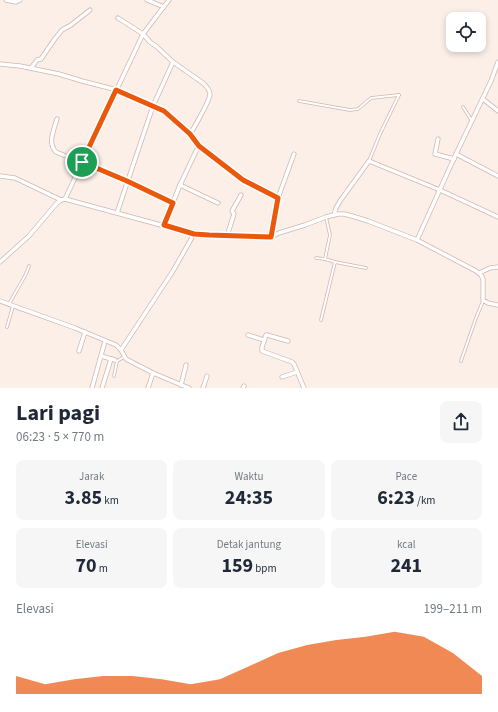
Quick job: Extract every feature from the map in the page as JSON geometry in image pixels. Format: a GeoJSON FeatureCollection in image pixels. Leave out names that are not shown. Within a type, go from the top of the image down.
{"type":"FeatureCollection","features":[{"type":"Feature","properties":{"kind":"street"},"geometry":{"type":"LineString","coordinates":[[6,0],[16,2],[20,0]]}},
{"type":"Feature","properties":{"kind":"street"},"geometry":{"type":"LineString","coordinates":[[148,0],[164,7]]}},
{"type":"Feature","properties":{"kind":"street"},"geometry":{"type":"LineString","coordinates":[[0,262],[29,236],[57,203],[63,199],[143,34],[169,0]]}},
{"type":"Feature","properties":{"kind":"street"},"geometry":{"type":"LineString","coordinates":[[31,68],[37,60],[42,59],[62,30],[90,10]]}},
{"type":"Feature","properties":{"kind":"street"},"geometry":{"type":"LineString","coordinates":[[118,18],[143,34],[173,62],[204,83],[210,94],[208,101],[190,134]]}},
{"type":"Feature","properties":{"kind":"street"},"geometry":{"type":"LineString","coordinates":[[117,213],[153,106],[173,62]]}},
{"type":"Feature","properties":{"kind":"street"},"geometry":{"type":"LineString","coordinates":[[417,240],[491,81],[498,62]]}},
{"type":"Feature","properties":{"kind":"street"},"geometry":{"type":"LineString","coordinates":[[0,64],[31,68],[59,74],[116,90],[164,111],[190,134],[199,146],[243,180],[278,198]]}},
{"type":"Feature","properties":{"kind":"street"},"geometry":{"type":"LineString","coordinates":[[482,99],[498,111]]}},
{"type":"Feature","properties":{"kind":"street"},"geometry":{"type":"LineString","coordinates":[[57,119],[51,141],[51,146],[56,152],[127,181],[173,203]]}},
{"type":"Feature","properties":{"kind":"street"},"geometry":{"type":"LineString","coordinates":[[438,139],[435,154],[454,159]]}},
{"type":"Feature","properties":{"kind":"street"},"geometry":{"type":"LineString","coordinates":[[164,225],[180,185],[199,146]]}},
{"type":"Feature","properties":{"kind":"street"},"geometry":{"type":"LineString","coordinates":[[271,237],[278,198],[294,154]]}},
{"type":"Feature","properties":{"kind":"street"},"geometry":{"type":"LineString","coordinates":[[456,154],[498,176]]}},
{"type":"Feature","properties":{"kind":"street"},"geometry":{"type":"LineString","coordinates":[[334,215],[340,201],[369,161],[498,216]]}},
{"type":"Feature","properties":{"kind":"street"},"geometry":{"type":"LineString","coordinates":[[0,176],[14,178],[63,199],[194,234],[271,237],[279,232],[305,225],[326,217],[344,214],[352,216],[417,240],[479,273],[483,279],[483,300],[488,303],[498,305]]}},
{"type":"Feature","properties":{"kind":"street"},"geometry":{"type":"LineString","coordinates":[[180,185],[218,203]]}},
{"type":"Feature","properties":{"kind":"street"},"geometry":{"type":"LineString","coordinates":[[227,236],[234,214],[232,211],[242,195]]}},
{"type":"Feature","properties":{"kind":"street"},"geometry":{"type":"LineString","coordinates":[[122,350],[173,271],[194,234]]}},
{"type":"Feature","properties":{"kind":"street"},"geometry":{"type":"LineString","coordinates":[[479,273],[490,268],[498,267]]}},
{"type":"Feature","properties":{"kind":"street"},"geometry":{"type":"LineString","coordinates":[[0,301],[116,345],[122,350],[126,360],[189,388]]}},
{"type":"Feature","properties":{"kind":"street"},"geometry":{"type":"LineString","coordinates":[[79,351],[85,332]]}},
{"type":"Feature","properties":{"kind":"street"},"geometry":{"type":"LineString","coordinates":[[248,335],[264,340]]}},
{"type":"Feature","properties":{"kind":"street"},"geometry":{"type":"LineString","coordinates":[[288,341],[266,335],[261,349],[262,351],[292,362],[304,388]]}},
{"type":"Feature","properties":{"kind":"street"},"geometry":{"type":"LineString","coordinates":[[92,388],[106,341]]}},
{"type":"Feature","properties":{"kind":"street"},"geometry":{"type":"LineString","coordinates":[[101,356],[115,360]]}},
{"type":"Feature","properties":{"kind":"street"},"geometry":{"type":"LineString","coordinates":[[102,388],[111,359]]}},
{"type":"Feature","properties":{"kind":"street"},"geometry":{"type":"LineString","coordinates":[[181,385],[186,365]]}},
{"type":"Feature","properties":{"kind":"street"},"geometry":{"type":"LineString","coordinates":[[282,377],[297,372]]}},
{"type":"Feature","properties":{"kind":"street"},"geometry":{"type":"LineString","coordinates":[[148,388],[153,373]]}},
{"type":"Feature","properties":{"kind":"street"},"geometry":{"type":"LineString","coordinates":[[203,388],[207,376]]}},
{"type":"Feature","properties":{"kind":"lane"},"geometry":{"type":"LineString","coordinates":[[299,101],[350,110],[358,109],[371,98],[399,95],[369,161]]}},
{"type":"Feature","properties":{"kind":"lane"},"geometry":{"type":"LineString","coordinates":[[463,107],[472,121]]}},
{"type":"Feature","properties":{"kind":"lane"},"geometry":{"type":"LineString","coordinates":[[325,259],[330,235],[326,217]]}},
{"type":"Feature","properties":{"kind":"lane"},"geometry":{"type":"LineString","coordinates":[[316,258],[366,268]]}},
{"type":"Feature","properties":{"kind":"lane"},"geometry":{"type":"LineString","coordinates":[[321,320],[335,262]]}},
{"type":"Feature","properties":{"kind":"lane"},"geometry":{"type":"LineString","coordinates":[[8,304],[26,274],[29,266]]}},
{"type":"Feature","properties":{"kind":"lane"},"geometry":{"type":"LineString","coordinates":[[461,361],[483,300]]}},
{"type":"Feature","properties":{"kind":"lane"},"geometry":{"type":"LineString","coordinates":[[7,327],[13,306]]}},
{"type":"Feature","properties":{"kind":"lane"},"geometry":{"type":"LineString","coordinates":[[114,376],[118,361],[124,357]]}},
{"type":"Feature","properties":{"kind":"route"},"geometry":{"type":"LineString","coordinates":[[116,90],[164,111],[190,134],[199,146],[243,180],[278,198],[271,237],[194,234],[164,225],[173,203],[82,162],[116,90]]}}]}
